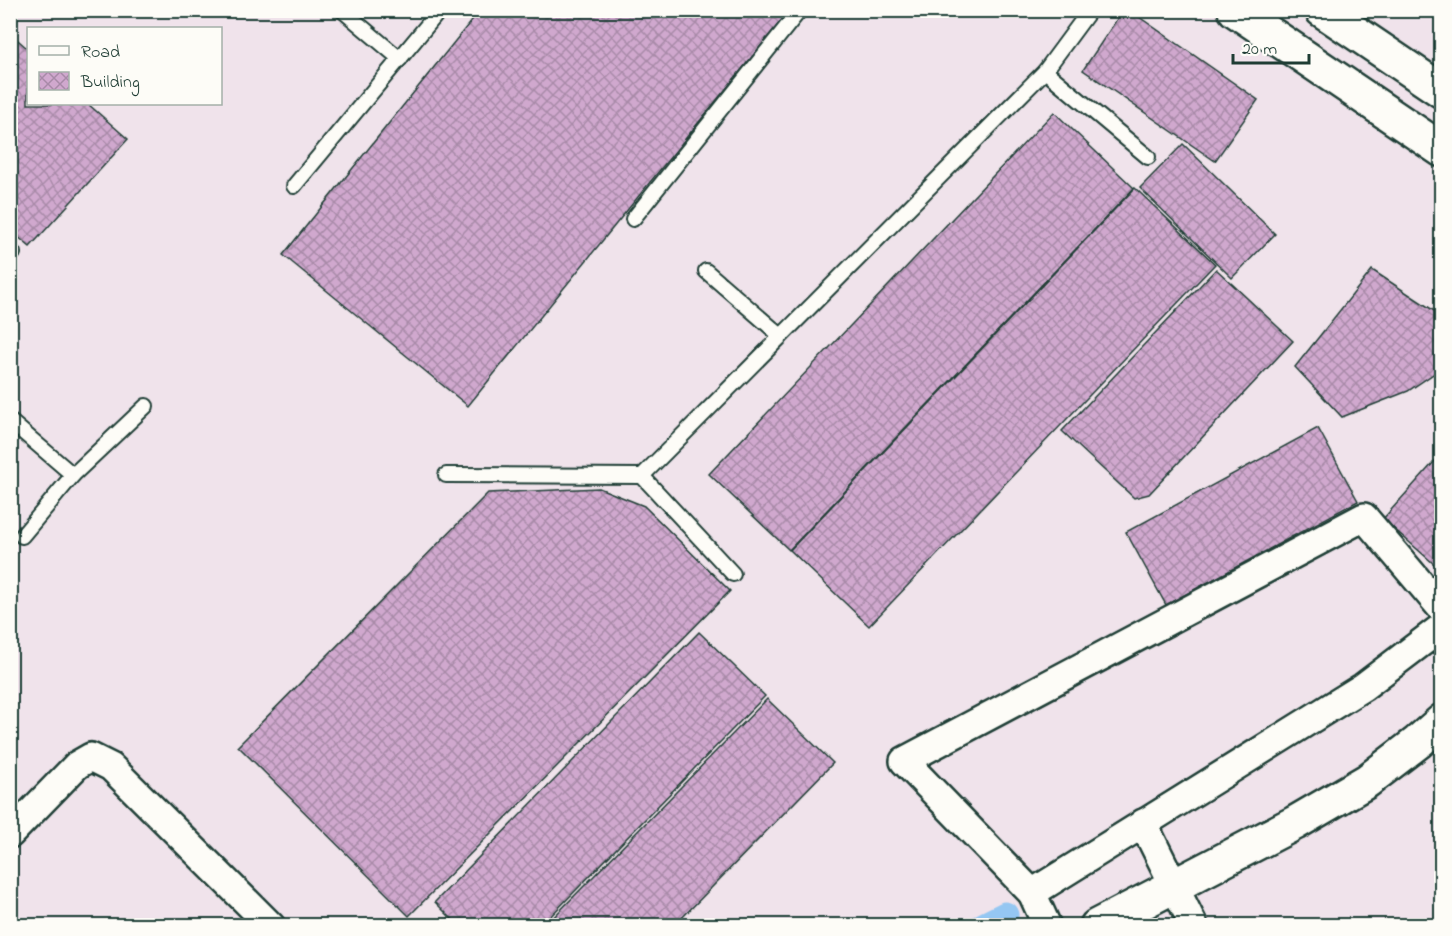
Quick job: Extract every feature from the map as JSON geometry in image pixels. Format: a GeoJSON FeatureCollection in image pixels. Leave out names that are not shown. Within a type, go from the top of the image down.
{"type":"FeatureCollection","features":[{"type":"Feature","properties":{"kind":"street"},"geometry":{"type":"LineString","coordinates":[[1236,10],[1442,150]]}},
{"type":"Feature","properties":{"kind":"street"},"geometry":{"type":"LineString","coordinates":[[1322,10],[1442,91]]}},
{"type":"Feature","properties":{"kind":"street"},"geometry":{"type":"LineString","coordinates":[[1047,926],[1032,892],[904,761],[1364,517],[1442,609]]}},
{"type":"Feature","properties":{"kind":"street"},"geometry":{"type":"LineString","coordinates":[[1032,892],[1363,687],[1442,627]]}},
{"type":"Feature","properties":{"kind":"street"},"geometry":{"type":"LineString","coordinates":[[1097,926],[1295,823],[1367,781],[1442,721]]}},
{"type":"Feature","properties":{"kind":"street"},"geometry":{"type":"LineString","coordinates":[[10,834],[77,765],[91,758],[111,767],[271,926]]}},
{"type":"Feature","properties":{"kind":"street"},"geometry":{"type":"LineString","coordinates":[[1143,823],[1194,926]]}},
{"type":"Feature","properties":{"kind":"lane"},"geometry":{"type":"LineString","coordinates":[[342,10],[400,59]]}},
{"type":"Feature","properties":{"kind":"lane"},"geometry":{"type":"LineString","coordinates":[[294,186],[440,10]]}},
{"type":"Feature","properties":{"kind":"lane"},"geometry":{"type":"LineString","coordinates":[[633,219],[800,10]]}},
{"type":"Feature","properties":{"kind":"lane"},"geometry":{"type":"LineString","coordinates":[[446,475],[642,476],[1045,71],[1090,10]]}},
{"type":"Feature","properties":{"kind":"lane"},"geometry":{"type":"LineString","coordinates":[[1045,71],[1148,157]]}},
{"type":"Feature","properties":{"kind":"lane"},"geometry":{"type":"LineString","coordinates":[[706,271],[781,336]]}},
{"type":"Feature","properties":{"kind":"lane"},"geometry":{"type":"LineString","coordinates":[[22,536],[73,475],[146,406]]}},
{"type":"Feature","properties":{"kind":"lane"},"geometry":{"type":"LineString","coordinates":[[10,421],[73,475]]}},
{"type":"Feature","properties":{"kind":"lane"},"geometry":{"type":"LineString","coordinates":[[642,476],[733,574]]}},
{"type":"Feature","properties":{"kind":"building"},"geometry":{"type":"Polygon","coordinates":[[[480,10],[790,10],[468,406],[283,255],[480,10]]]}},
{"type":"Feature","properties":{"kind":"building"},"geometry":{"type":"Polygon","coordinates":[[[1123,10],[1129,10],[1258,100],[1215,161],[1083,70],[1123,10]]]}},
{"type":"Feature","properties":{"kind":"building"},"geometry":{"type":"Polygon","coordinates":[[[10,33],[27,48],[27,105],[89,105],[128,139],[30,247],[10,230],[10,33]]]}},
{"type":"Feature","properties":{"kind":"building"},"geometry":{"type":"Polygon","coordinates":[[[1054,112],[1134,188],[789,550],[709,474],[1054,112]]]}},
{"type":"Feature","properties":{"kind":"building"},"geometry":{"type":"Polygon","coordinates":[[[1183,144],[1275,234],[1232,278],[1140,188],[1183,144]]]}},
{"type":"Feature","properties":{"kind":"building"},"geometry":{"type":"Polygon","coordinates":[[[1135,188],[1215,264],[869,626],[790,550],[1135,188]]]}},
{"type":"Feature","properties":{"kind":"building"},"geometry":{"type":"Polygon","coordinates":[[[1216,269],[1293,341],[1149,494],[1134,498],[1062,431],[1216,269]]]}},
{"type":"Feature","properties":{"kind":"building"},"geometry":{"type":"Polygon","coordinates":[[[1372,270],[1442,316],[1442,368],[1408,391],[1342,417],[1295,367],[1372,270]]]}},
{"type":"Feature","properties":{"kind":"building"},"geometry":{"type":"Polygon","coordinates":[[[1318,428],[1358,501],[1166,605],[1126,532],[1318,428]]]}},
{"type":"Feature","properties":{"kind":"building"},"geometry":{"type":"Polygon","coordinates":[[[1442,453],[1442,571],[1383,519],[1442,453]]]}},
{"type":"Feature","properties":{"kind":"building"},"geometry":{"type":"Polygon","coordinates":[[[599,488],[644,506],[730,591],[409,916],[238,746],[488,493],[599,488]]]}},
{"type":"Feature","properties":{"kind":"building"},"geometry":{"type":"Polygon","coordinates":[[[699,632],[765,696],[541,926],[459,926],[435,902],[699,632]]]}},
{"type":"Feature","properties":{"kind":"building"},"geometry":{"type":"Polygon","coordinates":[[[767,699],[833,763],[674,926],[545,926],[767,699]]]}},
{"type":"Feature","properties":{"kind":"waterway"},"geometry":{"type":"LineString","coordinates":[[983,926],[1005,915]]}}]}
